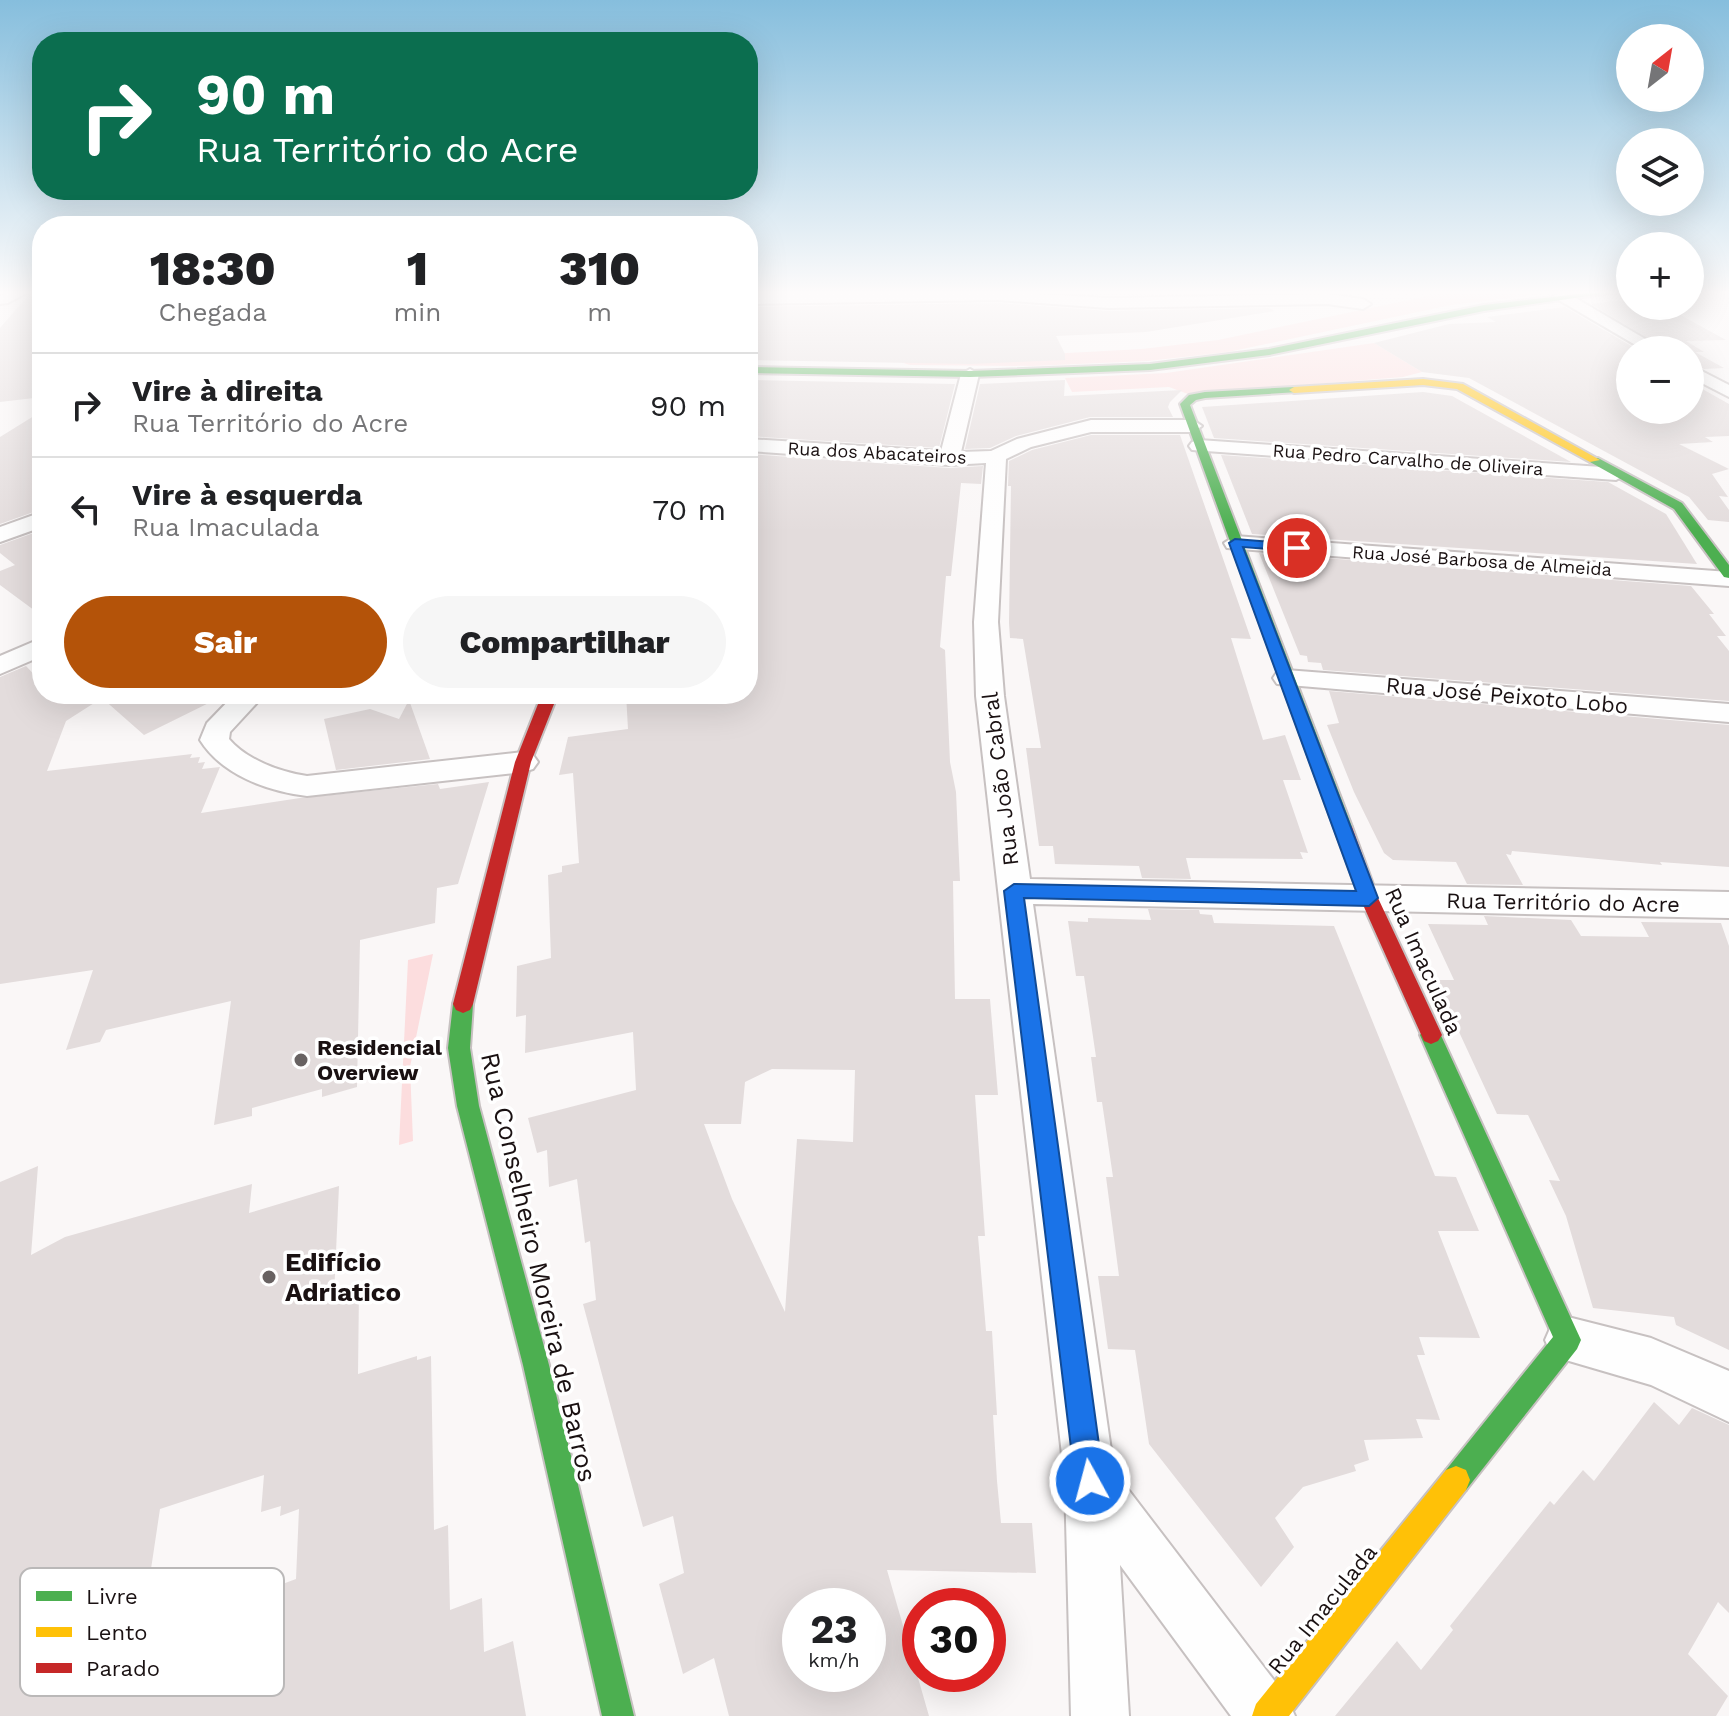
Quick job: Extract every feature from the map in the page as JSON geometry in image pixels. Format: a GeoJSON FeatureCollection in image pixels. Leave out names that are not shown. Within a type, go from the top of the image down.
{"type":"FeatureCollection","features":[{"type":"Feature","properties":{"kind":"main road"},"geometry":{"type":"LineString","coordinates":[[913,372],[1030,372]]}},
{"type":"Feature","properties":{"kind":"main road"},"geometry":{"type":"LineString","coordinates":[[1196,436],[1185,404],[1193,397],[1423,382],[1459,386],[1678,506],[1729,576]]}},
{"type":"Feature","properties":{"kind":"main road","name":"Rua Imaculada"},"geometry":{"type":"LineString","coordinates":[[1196,436],[1369,898],[1568,1340],[1267,1716]]}},
{"type":"Feature","properties":{"kind":"main road","name":"Rua Conselheiro Moreira de Barros"},"geometry":{"type":"LineString","coordinates":[[546,704],[523,762],[464,993],[459,1048],[468,1106],[536,1365],[618,1716]]}},
{"type":"Feature","properties":{"kind":"street"},"geometry":{"type":"LineString","coordinates":[[949,459],[970,374]]}},
{"type":"Feature","properties":{"kind":"street"},"geometry":{"type":"LineString","coordinates":[[1704,377],[1726,389]]}},
{"type":"Feature","properties":{"kind":"street","name":"Rua dos Abacateiros"},"geometry":{"type":"LineString","coordinates":[[758,446],[949,459],[996,456],[1024,443],[1091,426],[1196,436]]}},
{"type":"Feature","properties":{"kind":"street","name":"Rua Pedro Carvalho de Oliveira"},"geometry":{"type":"LineString","coordinates":[[1196,436],[1616,474]]}},
{"type":"Feature","properties":{"kind":"street","name":"Rua João Cabral"},"geometry":{"type":"LineString","coordinates":[[996,456],[986,622],[990,696],[1090,1481],[1100,1716]]}},
{"type":"Feature","properties":{"kind":"street"},"geometry":{"type":"LineString","coordinates":[[0,535],[32,523]]}},
{"type":"Feature","properties":{"kind":"street","name":"Rua José Barbosa de Almeida"},"geometry":{"type":"LineString","coordinates":[[1235,543],[1729,576]]}},
{"type":"Feature","properties":{"kind":"street"},"geometry":{"type":"LineString","coordinates":[[0,666],[32,651]]}},
{"type":"Feature","properties":{"kind":"street","name":"Rua José Peixoto Lobo"},"geometry":{"type":"LineString","coordinates":[[1286,678],[1729,713]]}},
{"type":"Feature","properties":{"kind":"street"},"geometry":{"type":"LineString","coordinates":[[241,704],[217,729],[214,740],[225,753],[284,783],[331,785],[523,762]]}},
{"type":"Feature","properties":{"kind":"street","name":"Rua Território do Acre"},"geometry":{"type":"LineString","coordinates":[[1014,891],[1729,905]]}},
{"type":"Feature","properties":{"kind":"street"},"geometry":{"type":"LineString","coordinates":[[1568,1340],[1613,1349],[1663,1365],[1729,1398]]}},
{"type":"Feature","properties":{"kind":"street"},"geometry":{"type":"LineString","coordinates":[[1090,1481],[1267,1716]]}},
{"type":"Feature","properties":{"kind":"shaded area"},"geometry":{"type":"Polygon","coordinates":[[[1422,372],[1403,377],[1188,394],[1169,387],[1072,392],[1065,378],[1166,373],[1422,372]]]}},
{"type":"Feature","properties":{"kind":"shaded area"},"geometry":{"type":"Polygon","coordinates":[[[433,954],[410,1067],[413,1141],[399,1145],[408,960],[433,954]]]}},
{"type":"Feature","properties":{"kind":"building"},"geometry":{"type":"Polygon","coordinates":[[[0,372],[32,372],[32,398],[0,402],[0,372]]]}},
{"type":"Feature","properties":{"kind":"building"},"geometry":{"type":"Polygon","coordinates":[[[1423,372],[1616,372],[1616,424],[1704,424],[1704,390],[1729,404],[1729,436],[1705,437],[1713,442],[1679,444],[1729,469],[1712,474],[1728,497],[1719,496],[1729,510],[1729,522],[1708,520],[1689,497],[1469,378],[1423,372]]]}},
{"type":"Feature","properties":{"kind":"building"},"geometry":{"type":"Polygon","coordinates":[[[758,380],[955,384],[939,448],[758,437],[758,380]]]}},
{"type":"Feature","properties":{"kind":"building"},"geometry":{"type":"Polygon","coordinates":[[[1065,380],[1064,396],[1182,390],[1168,407],[1173,417],[1090,417],[1016,436],[990,448],[965,449],[980,384],[1065,380]]]}},
{"type":"Feature","properties":{"kind":"building"},"geometry":{"type":"Polygon","coordinates":[[[1423,392],[1452,396],[1571,462],[1214,438],[1202,407],[1423,392]]]}},
{"type":"Feature","properties":{"kind":"building"},"geometry":{"type":"Polygon","coordinates":[[[32,417],[32,513],[0,524],[0,437],[32,417]]]}},
{"type":"Feature","properties":{"kind":"building"},"geometry":{"type":"Polygon","coordinates":[[[1091,435],[1180,435],[1251,639],[1231,638],[1263,740],[1285,735],[1301,780],[1283,780],[1308,853],[1300,852],[1303,859],[1186,858],[1191,879],[1142,878],[1139,866],[1055,864],[1053,846],[1039,846],[1026,748],[1041,748],[1023,639],[1010,638],[1009,461],[1032,450],[1091,435]]]}},
{"type":"Feature","properties":{"kind":"building"},"geometry":{"type":"Polygon","coordinates":[[[758,455],[949,468],[983,466],[981,484],[961,483],[951,576],[946,576],[940,647],[945,650],[960,881],[953,881],[955,999],[990,999],[998,1095],[975,1095],[985,1236],[978,1236],[986,1331],[992,1331],[997,1481],[1001,1523],[1032,1523],[1036,1573],[887,1570],[902,1622],[902,1692],[922,1692],[929,1716],[729,1716],[714,1658],[683,1674],[659,1584],[684,1573],[673,1516],[643,1527],[583,1304],[596,1300],[590,1241],[585,1243],[577,1179],[549,1187],[547,1150],[537,1153],[528,1118],[636,1090],[633,1032],[525,1053],[526,1015],[516,1017],[517,966],[551,958],[548,875],[562,872],[562,866],[579,863],[573,773],[559,775],[568,737],[628,729],[627,704],[758,704],[758,455]],[[772,1069],[745,1082],[741,1124],[704,1124],[732,1199],[785,1312],[797,1139],[853,1142],[855,1070],[772,1069]]]}},
{"type":"Feature","properties":{"kind":"building"},"geometry":{"type":"Polygon","coordinates":[[[1221,455],[1608,482],[1666,514],[1697,564],[1252,534],[1221,455]]]}},
{"type":"Feature","properties":{"kind":"building"},"geometry":{"type":"Polygon","coordinates":[[[32,534],[32,609],[0,585],[0,571],[15,565],[0,553],[0,545],[32,534]]]}},
{"type":"Feature","properties":{"kind":"building"},"geometry":{"type":"Polygon","coordinates":[[[1259,553],[1691,586],[1714,614],[1709,614],[1726,636],[1717,636],[1729,651],[1729,701],[1323,670],[1321,663],[1308,662],[1307,656],[1300,655],[1259,553]]]}},
{"type":"Feature","properties":{"kind":"building"},"geometry":{"type":"Polygon","coordinates":[[[26,666],[32,672],[32,704],[93,704],[66,721],[47,771],[192,754],[190,758],[200,757],[198,763],[205,762],[202,769],[220,767],[201,813],[300,798],[438,784],[440,789],[489,782],[458,884],[437,888],[435,923],[360,940],[357,1087],[322,1097],[322,1089],[252,1108],[252,1116],[214,1125],[231,1001],[106,1030],[100,1042],[66,1050],[93,970],[0,984],[0,677],[26,666]]]}},
{"type":"Feature","properties":{"kind":"building"},"geometry":{"type":"Polygon","coordinates":[[[1329,691],[1729,725],[1729,867],[1660,862],[1662,865],[1512,851],[1511,855],[1506,854],[1523,885],[1467,884],[1456,862],[1393,860],[1384,853],[1354,792],[1327,725],[1339,723],[1329,691]]]}},
{"type":"Feature","properties":{"kind":"building"},"geometry":{"type":"Polygon","coordinates":[[[109,704],[207,704],[144,735],[109,704]]]}},
{"type":"Feature","properties":{"kind":"building"},"geometry":{"type":"Polygon","coordinates":[[[407,704],[410,704],[430,759],[336,770],[324,719],[370,709],[399,719],[407,704]]]}},
{"type":"Feature","properties":{"kind":"building"},"geometry":{"type":"Polygon","coordinates":[[[1148,909],[1199,910],[1200,914],[1212,915],[1214,923],[1334,926],[1435,1176],[1456,1177],[1479,1231],[1438,1231],[1480,1338],[1419,1337],[1425,1355],[1417,1355],[1440,1420],[1416,1419],[1423,1438],[1364,1440],[1369,1460],[1354,1465],[1356,1471],[1303,1487],[1275,1518],[1294,1547],[1261,1587],[1149,1444],[1135,1350],[1108,1349],[1098,1276],[1119,1276],[1106,1177],[1113,1177],[1102,1102],[1097,1102],[1091,1057],[1096,1057],[1084,976],[1076,976],[1068,921],[1088,922],[1088,918],[1151,920],[1148,909]]]}},
{"type":"Feature","properties":{"kind":"building"},"geometry":{"type":"Polygon","coordinates":[[[1484,916],[1571,920],[1581,936],[1649,937],[1641,922],[1721,923],[1729,946],[1729,1350],[1676,1325],[1674,1317],[1593,1308],[1566,1216],[1549,1180],[1560,1181],[1528,1115],[1497,1114],[1435,980],[1454,980],[1428,924],[1488,925],[1484,916]]]}},
{"type":"Feature","properties":{"kind":"building"},"geometry":{"type":"Polygon","coordinates":[[[38,1166],[31,1255],[65,1237],[252,1184],[249,1213],[339,1186],[334,1296],[359,1289],[358,1374],[417,1356],[417,1360],[431,1356],[434,1530],[448,1525],[450,1610],[482,1598],[484,1652],[513,1641],[526,1716],[0,1716],[0,1182],[38,1166]]]}},
{"type":"Feature","properties":{"kind":"building"},"geometry":{"type":"Polygon","coordinates":[[[1654,1402],[1679,1425],[1692,1408],[1729,1425],[1729,1613],[1718,1602],[1688,1654],[1728,1696],[1716,1716],[1335,1716],[1397,1641],[1421,1670],[1453,1630],[1450,1626],[1550,1501],[1554,1505],[1583,1470],[1594,1481],[1654,1402]]]}},
{"type":"Feature","properties":{"kind":"traffic: fast"},"geometry":{"type":"LineString","coordinates":[[863,372],[1019,372]]}},
{"type":"Feature","properties":{"kind":"traffic: fast"},"geometry":{"type":"LineString","coordinates":[[1294,390],[1205,395],[1193,397],[1185,404],[1343,827]]}},
{"type":"Feature","properties":{"kind":"traffic: fast"},"geometry":{"type":"LineString","coordinates":[[1594,460],[1678,506],[1729,574]]}},
{"type":"Feature","properties":{"kind":"traffic: fast"},"geometry":{"type":"LineString","coordinates":[[463,1004],[459,1048],[468,1106],[536,1365],[618,1716]]}},
{"type":"Feature","properties":{"kind":"traffic: fast"},"geometry":{"type":"LineString","coordinates":[[1431,1035],[1568,1340],[1456,1480]]}},
{"type":"Feature","properties":{"kind":"traffic: slow"},"geometry":{"type":"LineString","coordinates":[[1294,390],[1423,382],[1459,386],[1594,460]]}},
{"type":"Feature","properties":{"kind":"traffic: slow"},"geometry":{"type":"LineString","coordinates":[[1268,1716],[1456,1480]]}},
{"type":"Feature","properties":{"kind":"traffic: jam"},"geometry":{"type":"LineString","coordinates":[[463,1004],[523,762],[546,704]]}},
{"type":"Feature","properties":{"kind":"traffic: jam"},"geometry":{"type":"LineString","coordinates":[[1343,827],[1369,898],[1431,1035]]}},
{"type":"Feature","properties":{"kind":"place","name":"Residencial Overview"},"geometry":{"type":"Point","coordinates":[301,1060]}},
{"type":"Feature","properties":{"kind":"place","name":"Edifício Adriatico"},"geometry":{"type":"Point","coordinates":[269,1277]}},
{"type":"Feature","properties":{"kind":"route"},"geometry":{"type":"LineString","coordinates":[[1090,1481],[1014,891],[1369,898],[1235,543],[1297,548]]}}]}
